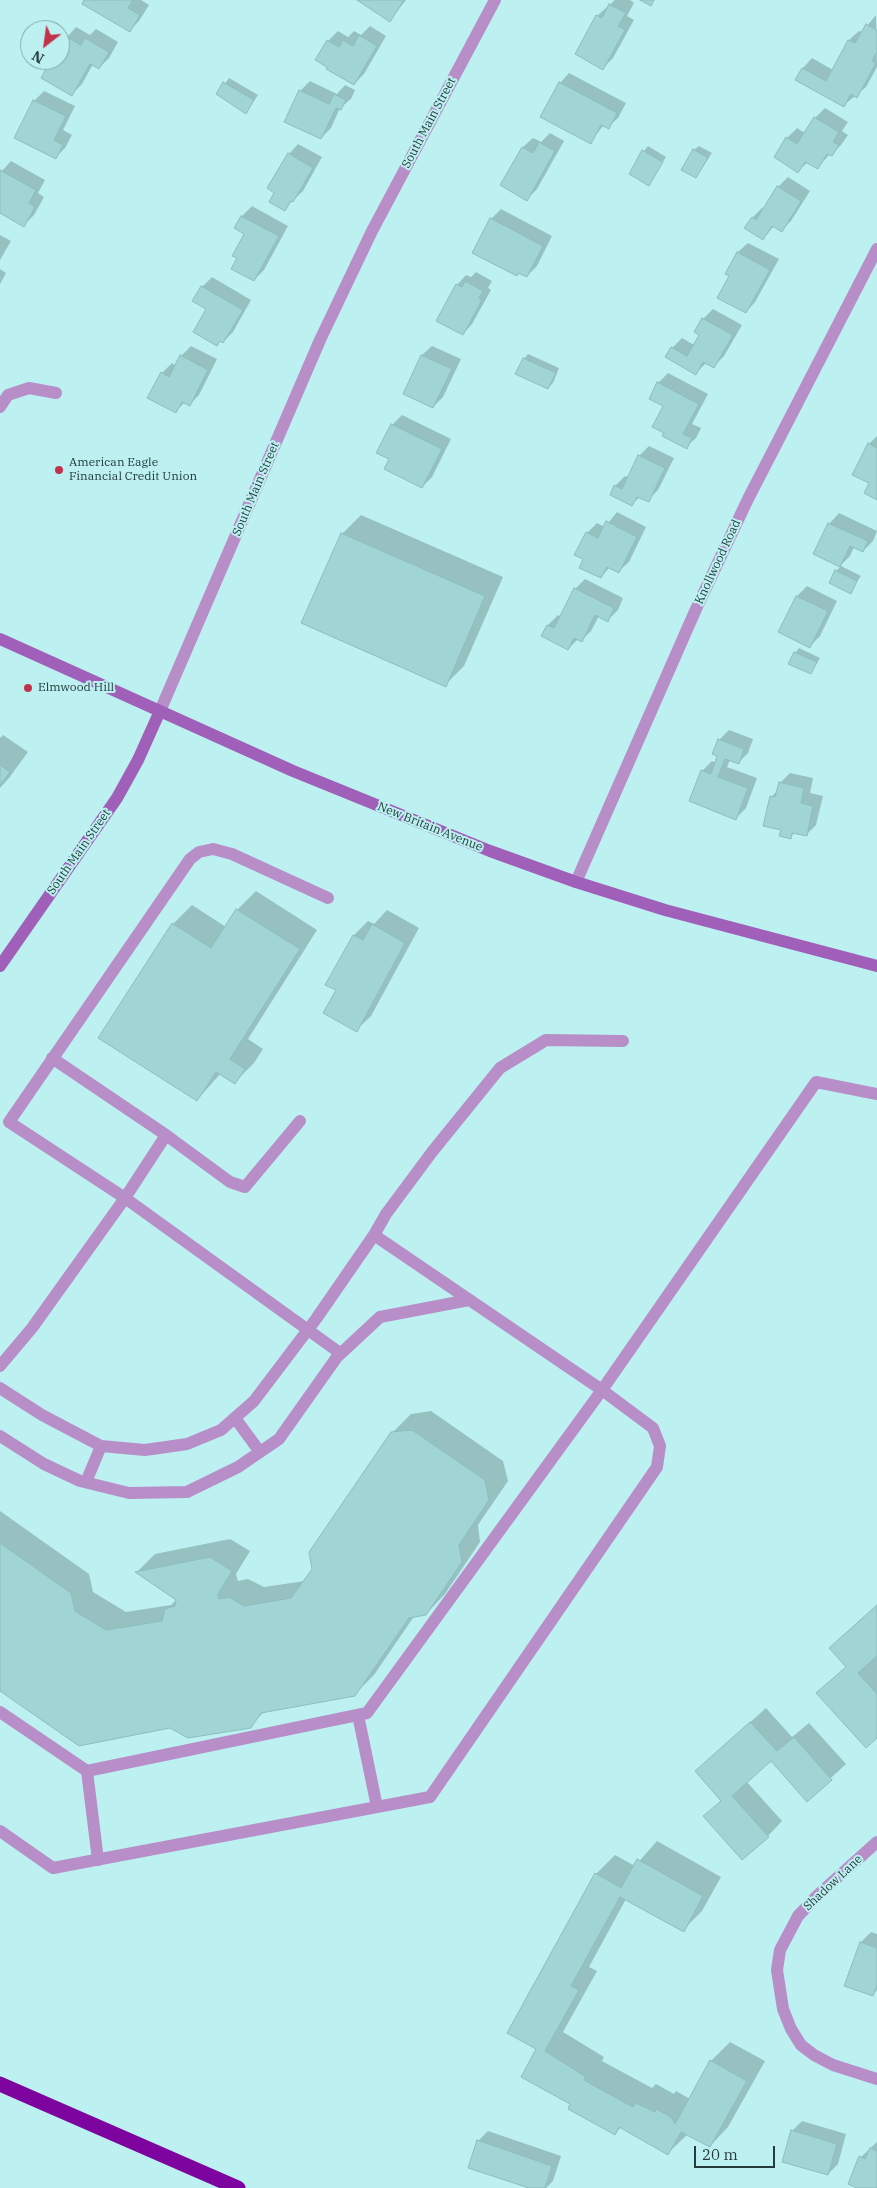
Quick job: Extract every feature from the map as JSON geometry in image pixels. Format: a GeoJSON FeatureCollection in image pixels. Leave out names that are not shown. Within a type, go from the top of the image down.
{"type":"FeatureCollection","features":[{"type":"Feature","properties":{"kind":"highway"},"geometry":{"type":"LineString","coordinates":[[0,2084],[238,2188]]}},
{"type":"Feature","properties":{"kind":"main road","name":"New Britain Avenue"},"geometry":{"type":"LineString","coordinates":[[0,639],[160,712],[345,792],[490,851],[576,882],[665,910],[877,966]]}},
{"type":"Feature","properties":{"kind":"main road","name":"South Main Street"},"geometry":{"type":"LineString","coordinates":[[0,966],[116,798],[138,760],[160,712]]}},
{"type":"Feature","properties":{"kind":"street","name":"South Main Street"},"geometry":{"type":"LineString","coordinates":[[160,712],[320,340],[372,231],[495,0]]}},
{"type":"Feature","properties":{"kind":"street","name":"Knollwood Road"},"geometry":{"type":"LineString","coordinates":[[576,882],[689,626],[748,499],[877,249]]}},
{"type":"Feature","properties":{"kind":"street"},"geometry":{"type":"LineString","coordinates":[[0,407],[8,395],[29,388],[56,393]]}},
{"type":"Feature","properties":{"kind":"street"},"geometry":{"type":"LineString","coordinates":[[328,898],[232,854],[213,849],[199,852],[190,859],[9,1122],[125,1198],[340,1353]]}},
{"type":"Feature","properties":{"kind":"street"},"geometry":{"type":"LineString","coordinates":[[0,1388],[42,1415],[101,1446],[145,1450],[187,1444],[221,1430],[254,1401],[374,1236],[386,1214],[432,1152],[500,1068],[546,1040],[623,1040]]}},
{"type":"Feature","properties":{"kind":"street"},"geometry":{"type":"LineString","coordinates":[[52,1058],[166,1135],[230,1182],[245,1187],[300,1120]]}},
{"type":"Feature","properties":{"kind":"street"},"geometry":{"type":"LineString","coordinates":[[0,1712],[87,1771],[367,1713],[602,1390],[816,1082],[877,1094]]}},
{"type":"Feature","properties":{"kind":"street"},"geometry":{"type":"LineString","coordinates":[[0,1366],[32,1328],[125,1198],[166,1135]]}},
{"type":"Feature","properties":{"kind":"street"},"geometry":{"type":"LineString","coordinates":[[0,1831],[53,1868],[430,1797],[657,1467],[660,1446],[653,1428],[602,1390],[374,1236]]}},
{"type":"Feature","properties":{"kind":"street"},"geometry":{"type":"LineString","coordinates":[[0,1436],[44,1464],[86,1482],[129,1492],[187,1492],[238,1467],[278,1439],[340,1353],[380,1317],[469,1300]]}},
{"type":"Feature","properties":{"kind":"street"},"geometry":{"type":"LineString","coordinates":[[235,1418],[260,1452]]}},
{"type":"Feature","properties":{"kind":"street"},"geometry":{"type":"LineString","coordinates":[[86,1482],[101,1446]]}},
{"type":"Feature","properties":{"kind":"street"},"geometry":{"type":"LineString","coordinates":[[358,1715],[378,1807]]}},
{"type":"Feature","properties":{"kind":"street"},"geometry":{"type":"LineString","coordinates":[[87,1771],[98,1860]]}},
{"type":"Feature","properties":{"kind":"street","name":"Shadow Lane"},"geometry":{"type":"LineString","coordinates":[[877,1842],[817,1896],[798,1916],[780,1950],[777,1970],[783,2010],[790,2029],[801,2045],[814,2055],[833,2065],[877,2079]]}},
{"type":"Feature","properties":{"kind":"building"},"geometry":{"type":"Polygon","coordinates":[[[84,0],[133,0],[128,8],[140,15],[130,32],[82,4],[84,0]]]}},
{"type":"Feature","properties":{"kind":"building"},"geometry":{"type":"Polygon","coordinates":[[[357,0],[404,0],[390,22],[357,0]]]}},
{"type":"Feature","properties":{"kind":"building"},"geometry":{"type":"Polygon","coordinates":[[[640,0],[654,0],[651,6],[640,0]]]}},
{"type":"Feature","properties":{"kind":"building"},"geometry":{"type":"Polygon","coordinates":[[[609,4],[626,13],[618,26],[625,30],[603,70],[575,54],[596,15],[602,18],[609,4]]]}},
{"type":"Feature","properties":{"kind":"building"},"geometry":{"type":"Polygon","coordinates":[[[866,24],[877,30],[877,52],[872,61],[876,63],[857,98],[851,94],[844,107],[795,80],[802,68],[826,81],[848,40],[855,43],[866,24]]]}},
{"type":"Feature","properties":{"kind":"building"},"geometry":{"type":"Polygon","coordinates":[[[359,35],[377,46],[354,85],[326,69],[327,67],[315,60],[327,40],[339,47],[343,40],[353,46],[359,35]]]}},
{"type":"Feature","properties":{"kind":"building"},"geometry":{"type":"Polygon","coordinates":[[[85,38],[109,52],[99,69],[90,64],[72,96],[41,78],[45,70],[70,70],[70,39],[81,45],[85,38]]]}},
{"type":"Feature","properties":{"kind":"building"},"geometry":{"type":"Polygon","coordinates":[[[223,82],[254,100],[246,114],[216,94],[223,82]]]}},
{"type":"Feature","properties":{"kind":"building"},"geometry":{"type":"Polygon","coordinates":[[[559,82],[617,113],[609,129],[601,125],[591,144],[540,117],[559,82]]]}},
{"type":"Feature","properties":{"kind":"building"},"geometry":{"type":"Polygon","coordinates":[[[299,90],[329,104],[334,94],[346,100],[341,110],[336,108],[321,139],[284,122],[299,90]]]}},
{"type":"Feature","properties":{"kind":"building"},"geometry":{"type":"Polygon","coordinates":[[[33,100],[66,116],[54,140],[63,145],[56,159],[14,138],[33,100]]]}},
{"type":"Feature","properties":{"kind":"building"},"geometry":{"type":"Polygon","coordinates":[[[814,117],[839,132],[833,142],[839,145],[832,156],[827,154],[818,169],[805,162],[798,173],[774,157],[786,137],[797,144],[814,117]]]}},
{"type":"Feature","properties":{"kind":"building"},"geometry":{"type":"Polygon","coordinates":[[[539,142],[555,151],[527,201],[500,185],[522,147],[533,153],[539,142]]]}},
{"type":"Feature","properties":{"kind":"building"},"geometry":{"type":"Polygon","coordinates":[[[693,149],[708,158],[696,178],[681,170],[693,149]]]}},
{"type":"Feature","properties":{"kind":"building"},"geometry":{"type":"Polygon","coordinates":[[[642,150],[663,162],[649,186],[629,174],[642,150]]]}},
{"type":"Feature","properties":{"kind":"building"},"geometry":{"type":"Polygon","coordinates":[[[288,153],[313,168],[293,202],[291,201],[285,211],[269,202],[274,193],[267,188],[288,153]]]}},
{"type":"Feature","properties":{"kind":"building"},"geometry":{"type":"Polygon","coordinates":[[[0,170],[36,190],[29,203],[35,207],[24,227],[0,213],[0,170]]]}},
{"type":"Feature","properties":{"kind":"building"},"geometry":{"type":"Polygon","coordinates":[[[777,186],[801,201],[782,232],[772,226],[763,240],[744,228],[752,217],[756,220],[777,186]]]}},
{"type":"Feature","properties":{"kind":"building"},"geometry":{"type":"Polygon","coordinates":[[[241,216],[279,236],[254,281],[231,269],[237,258],[232,256],[244,234],[234,228],[241,216]]]}},
{"type":"Feature","properties":{"kind":"building"},"geometry":{"type":"Polygon","coordinates":[[[490,218],[543,246],[527,277],[518,273],[517,276],[472,253],[490,218]]]}},
{"type":"Feature","properties":{"kind":"building"},"geometry":{"type":"Polygon","coordinates":[[[737,252],[770,270],[746,313],[717,298],[729,276],[725,274],[737,252]]]}},
{"type":"Feature","properties":{"kind":"building"},"geometry":{"type":"Polygon","coordinates":[[[465,281],[483,291],[479,298],[482,300],[463,335],[436,321],[456,284],[462,287],[465,281]]]}},
{"type":"Feature","properties":{"kind":"building"},"geometry":{"type":"Polygon","coordinates":[[[201,286],[243,310],[223,343],[220,341],[217,346],[193,332],[206,309],[192,301],[201,286]]]}},
{"type":"Feature","properties":{"kind":"building"},"geometry":{"type":"Polygon","coordinates":[[[702,318],[733,335],[714,368],[703,362],[696,375],[665,357],[671,347],[687,356],[699,335],[694,332],[702,318]]]}},
{"type":"Feature","properties":{"kind":"building"},"geometry":{"type":"Polygon","coordinates":[[[180,355],[208,370],[190,406],[182,402],[176,413],[147,398],[161,372],[169,377],[180,355]]]}},
{"type":"Feature","properties":{"kind":"building"},"geometry":{"type":"Polygon","coordinates":[[[421,355],[452,369],[433,408],[403,394],[421,355]]]}},
{"type":"Feature","properties":{"kind":"building"},"geometry":{"type":"Polygon","coordinates":[[[523,358],[556,373],[548,389],[515,374],[523,358]]]}},
{"type":"Feature","properties":{"kind":"building"},"geometry":{"type":"Polygon","coordinates":[[[657,382],[699,404],[683,434],[692,438],[687,449],[662,436],[664,433],[652,427],[663,406],[649,399],[657,382]]]}},
{"type":"Feature","properties":{"kind":"building"},"geometry":{"type":"Polygon","coordinates":[[[391,424],[442,449],[422,488],[384,469],[389,459],[376,453],[391,424]]]}},
{"type":"Feature","properties":{"kind":"building"},"geometry":{"type":"Polygon","coordinates":[[[868,443],[877,448],[877,500],[864,493],[869,483],[852,475],[868,443]]]}},
{"type":"Feature","properties":{"kind":"building"},"geometry":{"type":"Polygon","coordinates":[[[638,455],[665,468],[649,502],[637,497],[632,506],[610,495],[614,485],[622,489],[638,455]]]}},
{"type":"Feature","properties":{"kind":"building"},"geometry":{"type":"Polygon","coordinates":[[[606,521],[637,537],[619,573],[607,567],[601,578],[579,568],[583,559],[574,555],[586,532],[598,538],[606,521]]]}},
{"type":"Feature","properties":{"kind":"building"},"geometry":{"type":"Polygon","coordinates":[[[828,523],[868,541],[863,552],[850,546],[840,567],[813,554],[828,523]]]}},
{"type":"Feature","properties":{"kind":"building"},"geometry":{"type":"Polygon","coordinates":[[[341,533],[485,596],[446,687],[301,623],[341,533]]]}},
{"type":"Feature","properties":{"kind":"building"},"geometry":{"type":"Polygon","coordinates":[[[835,570],[857,581],[851,594],[829,583],[835,570]]]}},
{"type":"Feature","properties":{"kind":"building"},"geometry":{"type":"Polygon","coordinates":[[[574,588],[614,608],[608,622],[595,615],[582,642],[574,638],[568,650],[541,636],[547,625],[554,628],[574,588]]]}},
{"type":"Feature","properties":{"kind":"building"},"geometry":{"type":"Polygon","coordinates":[[[796,596],[828,611],[810,648],[778,632],[796,596]]]}},
{"type":"Feature","properties":{"kind":"building"},"geometry":{"type":"Polygon","coordinates":[[[794,652],[817,662],[811,674],[788,664],[794,652]]]}},
{"type":"Feature","properties":{"kind":"building"},"geometry":{"type":"Polygon","coordinates":[[[718,739],[744,749],[739,764],[725,759],[718,777],[748,788],[736,820],[689,801],[701,770],[711,774],[717,756],[712,754],[718,739]]]}},
{"type":"Feature","properties":{"kind":"building"},"geometry":{"type":"Polygon","coordinates":[[[0,765],[10,772],[0,785],[0,765]]]}},
{"type":"Feature","properties":{"kind":"building"},"geometry":{"type":"Polygon","coordinates":[[[779,782],[804,788],[801,803],[813,806],[807,836],[792,833],[791,839],[779,836],[781,830],[763,826],[770,796],[775,797],[779,782]]]}},
{"type":"Feature","properties":{"kind":"building"},"geometry":{"type":"Polygon","coordinates":[[[236,909],[300,949],[230,1059],[245,1069],[235,1084],[216,1072],[197,1101],[98,1038],[172,923],[211,948],[236,909]]]}},
{"type":"Feature","properties":{"kind":"building"},"geometry":{"type":"Polygon","coordinates":[[[372,924],[405,943],[357,1032],[323,1013],[336,990],[325,985],[353,935],[363,940],[372,924]]]}},
{"type":"Feature","properties":{"kind":"building"},"geometry":{"type":"Polygon","coordinates":[[[412,1430],[485,1480],[489,1500],[459,1545],[462,1562],[426,1615],[409,1618],[355,1696],[261,1713],[251,1728],[188,1738],[170,1728],[79,1746],[0,1691],[0,1543],[71,1593],[75,1611],[106,1630],[162,1621],[165,1609],[175,1606],[176,1600],[135,1572],[210,1557],[232,1571],[218,1594],[219,1599],[229,1597],[244,1606],[291,1598],[312,1569],[309,1552],[391,1432],[412,1430]]]}},
{"type":"Feature","properties":{"kind":"building"},"geometry":{"type":"Polygon","coordinates":[[[877,1605],[877,1656],[858,1673],[877,1694],[877,1738],[866,1748],[816,1693],[846,1667],[829,1648],[877,1605]]]}},
{"type":"Feature","properties":{"kind":"building"},"geometry":{"type":"Polygon","coordinates":[[[750,1722],[777,1751],[794,1737],[832,1780],[807,1802],[771,1761],[732,1796],[769,1837],[742,1860],[703,1816],[721,1801],[695,1771],[750,1722]]]}},
{"type":"Feature","properties":{"kind":"building"},"geometry":{"type":"Polygon","coordinates":[[[637,1859],[703,1896],[684,1932],[620,1897],[571,1986],[579,1990],[545,2051],[586,2077],[584,2080],[633,2107],[636,2103],[655,2112],[656,2109],[671,2117],[675,2124],[710,2060],[747,2081],[710,2147],[681,2132],[668,2155],[619,2127],[615,2135],[568,2109],[570,2104],[521,2077],[536,2049],[507,2033],[595,1873],[621,1888],[637,1859]]]}},
{"type":"Feature","properties":{"kind":"building"},"geometry":{"type":"Polygon","coordinates":[[[860,1942],[877,1948],[877,1985],[873,1996],[844,1986],[860,1942]]]}},
{"type":"Feature","properties":{"kind":"building"},"geometry":{"type":"Polygon","coordinates":[[[791,2130],[837,2144],[828,2175],[782,2162],[791,2130]]]}},
{"type":"Feature","properties":{"kind":"building"},"geometry":{"type":"Polygon","coordinates":[[[477,2140],[552,2166],[545,2188],[529,2188],[468,2168],[477,2140]]]}},
{"type":"Feature","properties":{"kind":"building"},"geometry":{"type":"Polygon","coordinates":[[[870,2148],[877,2151],[877,2188],[857,2188],[848,2184],[859,2156],[865,2159],[870,2148]]]}},
{"type":"Feature","properties":{"kind":"place","name":"American Eagle Financial Credit Union"},"geometry":{"type":"Point","coordinates":[59,470]}},
{"type":"Feature","properties":{"kind":"place","name":"Elmwood Hill"},"geometry":{"type":"Point","coordinates":[28,688]}}]}
